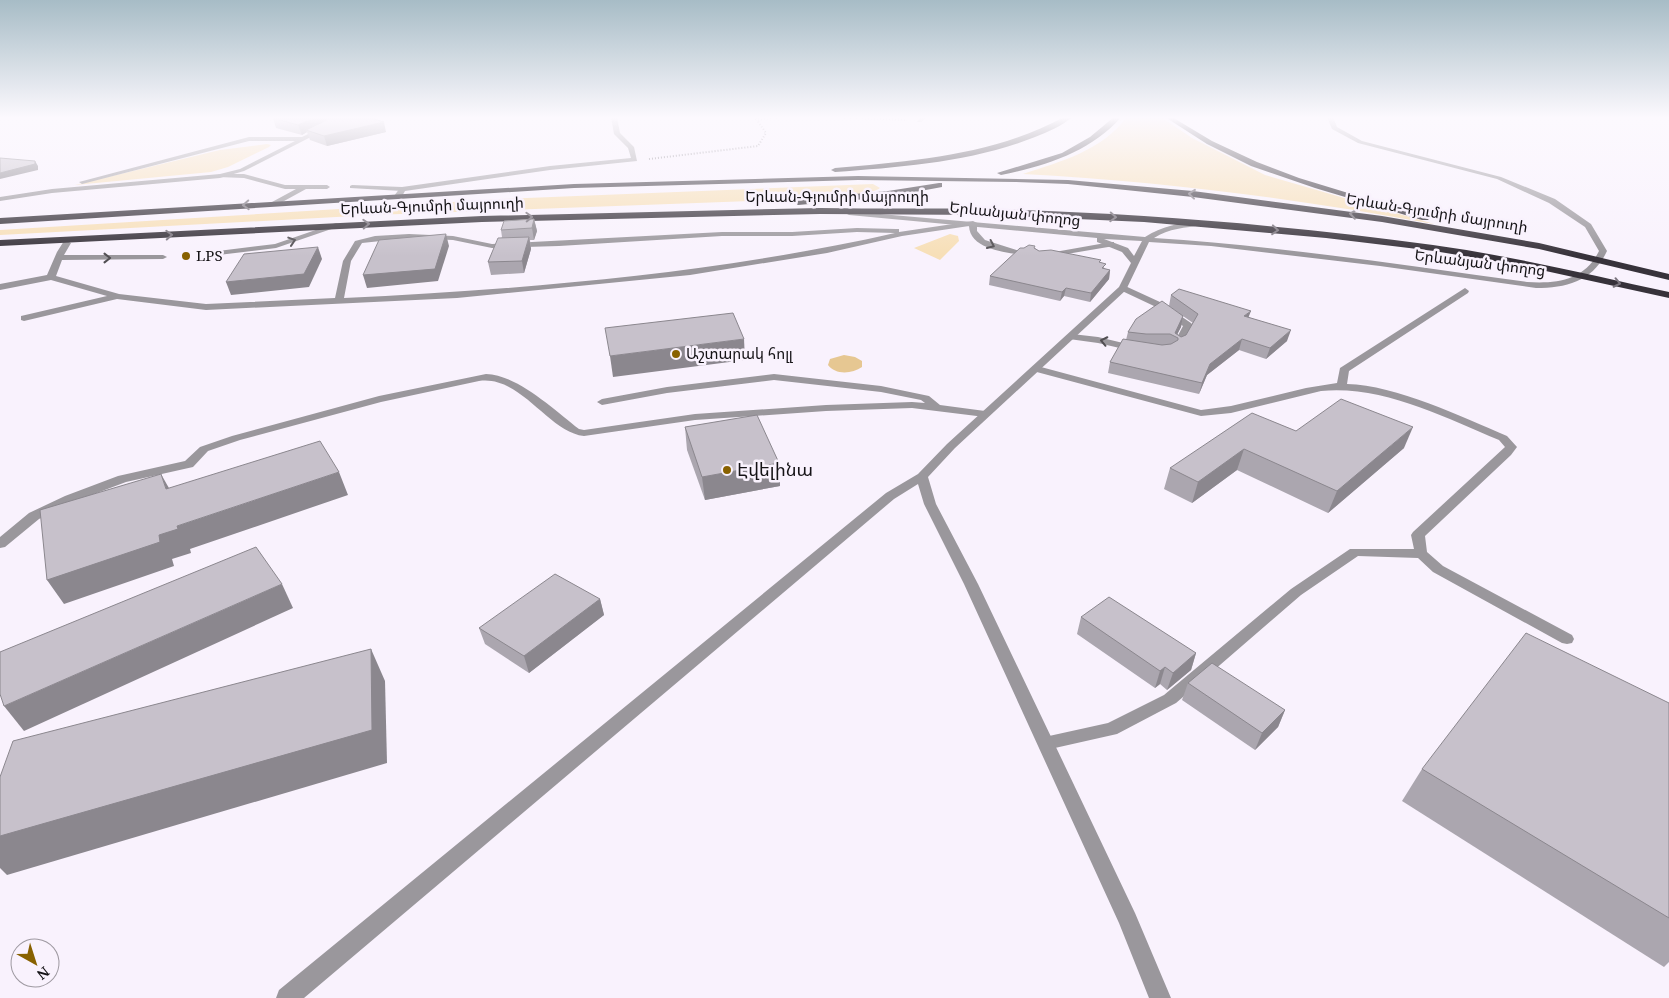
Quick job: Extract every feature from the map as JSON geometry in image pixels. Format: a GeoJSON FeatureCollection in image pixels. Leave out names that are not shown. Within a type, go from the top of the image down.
{"type":"FeatureCollection","features":[{"type":"Feature","properties":{"kind":"highway"},"geometry":{"type":"LineString","coordinates":[[574,186],[799,172],[885,164]]}},
{"type":"Feature","properties":{"kind":"highway"},"geometry":{"type":"LineString","coordinates":[[592,215],[758,206],[888,194],[1002,173],[1040,164]]}},
{"type":"Feature","properties":{"kind":"highway"},"geometry":{"type":"LineString","coordinates":[[1251,164],[1294,179],[1487,236]]}},
{"type":"Feature","properties":{"kind":"highway","name":"Երևան-Գյումրի մայրուղի"},"geometry":{"type":"LineString","coordinates":[[0,221],[275,204],[400,193],[858,178],[965,178],[1068,182],[1291,205],[1487,236],[1539,246],[1669,277]]}},
{"type":"Feature","properties":{"kind":"highway"},"geometry":{"type":"LineString","coordinates":[[10,210],[166,210]]}},
{"type":"Feature","properties":{"kind":"highway","name":"Երևան-Գյումրի մայրուղի"},"geometry":{"type":"LineString","coordinates":[[0,243],[339,225],[592,215],[820,211],[988,212],[1200,223],[1434,248],[1518,262],[1669,295]]}},
{"type":"Feature","properties":{"kind":"highway"},"geometry":{"type":"LineString","coordinates":[[0,252],[120,237]]}},
{"type":"Feature","properties":{"kind":"street"},"geometry":{"type":"LineString","coordinates":[[41,192],[153,164]]}},
{"type":"Feature","properties":{"kind":"street"},"geometry":{"type":"LineString","coordinates":[[220,176],[242,170],[255,164]]}},
{"type":"Feature","properties":{"kind":"street"},"geometry":{"type":"LineString","coordinates":[[352,187],[400,193],[550,168],[597,164]]}},
{"type":"Feature","properties":{"kind":"street","name":"Երևանյան փողոց"},"geometry":{"type":"LineString","coordinates":[[820,211],[972,223],[1083,235],[1201,243],[1528,285],[1550,286],[1565,282],[1594,268],[1602,252],[1588,226],[1552,200],[1499,178],[1443,164]]}},
{"type":"Feature","properties":{"kind":"street"},"geometry":{"type":"LineString","coordinates":[[0,199],[41,192],[220,176],[244,176],[285,187],[328,187]]}},
{"type":"Feature","properties":{"kind":"street"},"geometry":{"type":"LineString","coordinates":[[275,204],[303,188]]}},
{"type":"Feature","properties":{"kind":"street"},"geometry":{"type":"LineString","coordinates":[[0,287],[51,277],[118,297],[206,306],[457,294],[690,272],[827,251],[902,234],[972,223],[972,228],[977,238],[996,248],[1022,253]]}},
{"type":"Feature","properties":{"kind":"street"},"geometry":{"type":"LineString","coordinates":[[287,998],[890,496],[922,477],[985,414],[1037,369],[1123,288],[1147,239],[1159,231],[1175,226],[1200,223]]}},
{"type":"Feature","properties":{"kind":"street"},"geometry":{"type":"LineString","coordinates":[[210,254],[276,246],[339,225]]}},
{"type":"Feature","properties":{"kind":"street"},"geometry":{"type":"LineString","coordinates":[[338,300],[347,261],[359,241],[375,238],[453,238],[492,246],[857,230],[894,230],[902,234]]}},
{"type":"Feature","properties":{"kind":"street"},"geometry":{"type":"LineString","coordinates":[[1083,235],[1125,250],[1135,262]]}},
{"type":"Feature","properties":{"kind":"street"},"geometry":{"type":"LineString","coordinates":[[51,277],[67,243]]}},
{"type":"Feature","properties":{"kind":"street"},"geometry":{"type":"LineString","coordinates":[[1039,256],[1111,244]]}},
{"type":"Feature","properties":{"kind":"street"},"geometry":{"type":"LineString","coordinates":[[59,258],[163,257]]}},
{"type":"Feature","properties":{"kind":"street"},"geometry":{"type":"LineString","coordinates":[[1123,288],[1157,304],[1188,325],[1179,343]]}},
{"type":"Feature","properties":{"kind":"street"},"geometry":{"type":"LineString","coordinates":[[1342,385],[1344,370],[1465,291]]}},
{"type":"Feature","properties":{"kind":"street"},"geometry":{"type":"LineString","coordinates":[[24,318],[118,297]]}},
{"type":"Feature","properties":{"kind":"street"},"geometry":{"type":"LineString","coordinates":[[1072,337],[1152,350]]}},
{"type":"Feature","properties":{"kind":"street"},"geometry":{"type":"LineString","coordinates":[[1037,369],[1201,413],[1219,413],[1320,388],[1342,385],[1369,388],[1399,397],[1503,438],[1511,447],[1418,536],[1421,554],[1438,569],[1567,639]]}},
{"type":"Feature","properties":{"kind":"street"},"geometry":{"type":"LineString","coordinates":[[0,544],[34,516],[69,499],[122,479],[189,464],[204,449],[236,438],[379,399],[490,376],[498,378],[521,391],[576,432],[584,433],[714,416],[912,405],[985,414]]}},
{"type":"Feature","properties":{"kind":"street"},"geometry":{"type":"LineString","coordinates":[[602,402],[667,390],[774,377],[881,389],[925,398],[938,408]]}},
{"type":"Feature","properties":{"kind":"street"},"geometry":{"type":"LineString","coordinates":[[922,477],[930,504],[971,584],[1046,743],[1128,920],[1160,998]]}},
{"type":"Feature","properties":{"kind":"street"},"geometry":{"type":"LineString","coordinates":[[1046,743],[1111,729],[1170,699],[1296,592],[1355,552],[1421,554]]}},
{"type":"Feature","properties":{"kind":"shaded area"},"geometry":{"type":"Polygon","coordinates":[[[164,164],[235,164],[211,172],[75,185],[164,164]]]}},
{"type":"Feature","properties":{"kind":"shaded area"},"geometry":{"type":"Polygon","coordinates":[[[1053,164],[1242,164],[1265,175],[1434,224],[1229,192],[1126,181],[1023,174],[1053,164]]]}},
{"type":"Feature","properties":{"kind":"shaded area"},"geometry":{"type":"Polygon","coordinates":[[[873,184],[880,188],[866,193],[805,199],[373,215],[0,235],[0,230],[501,199],[873,184]]]}},
{"type":"Feature","properties":{"kind":"shaded area"},"geometry":{"type":"Polygon","coordinates":[[[950,234],[958,236],[959,241],[940,260],[914,248],[950,234]]]}},
{"type":"Feature","properties":{"kind":"shaded area"},"geometry":{"type":"Polygon","coordinates":[[[844,355],[855,357],[862,361],[862,367],[853,371],[839,372],[828,365],[830,359],[844,355]]]}},
{"type":"Feature","properties":{"kind":"building"},"geometry":{"type":"Polygon","coordinates":[[[0,164],[35,164],[35,164],[0,173],[0,164]]]}},
{"type":"Feature","properties":{"kind":"building"},"geometry":{"type":"Polygon","coordinates":[[[534,219],[532,228],[501,230],[504,221],[534,219]]]}},
{"type":"Feature","properties":{"kind":"building"},"geometry":{"type":"Polygon","coordinates":[[[446,234],[435,269],[363,275],[379,240],[446,234]]]}},
{"type":"Feature","properties":{"kind":"building"},"geometry":{"type":"Polygon","coordinates":[[[529,237],[522,261],[488,262],[498,238],[529,237]]]}},
{"type":"Feature","properties":{"kind":"building"},"geometry":{"type":"Polygon","coordinates":[[[1029,245],[1035,246],[1034,248],[1039,251],[1051,250],[1101,260],[1099,262],[1106,264],[1102,268],[1110,270],[1091,293],[1066,288],[1062,292],[990,276],[1020,248],[1029,245]]]}},
{"type":"Feature","properties":{"kind":"building"},"geometry":{"type":"Polygon","coordinates":[[[318,247],[304,274],[226,282],[244,254],[318,247]]]}},
{"type":"Feature","properties":{"kind":"building"},"geometry":{"type":"Polygon","coordinates":[[[1179,289],[1251,311],[1244,316],[1291,330],[1270,348],[1242,339],[1210,364],[1202,383],[1110,362],[1123,339],[1162,345],[1171,344],[1178,340],[1178,338],[1170,334],[1128,332],[1136,319],[1162,301],[1183,316],[1175,333],[1181,337],[1186,335],[1198,314],[1171,295],[1179,289]]]}},
{"type":"Feature","properties":{"kind":"building"},"geometry":{"type":"Polygon","coordinates":[[[733,313],[744,339],[610,356],[605,328],[733,313]]]}},
{"type":"Feature","properties":{"kind":"building"},"geometry":{"type":"Polygon","coordinates":[[[1341,399],[1413,427],[1337,491],[1244,449],[1198,482],[1170,468],[1252,413],[1296,431],[1341,399]]]}},
{"type":"Feature","properties":{"kind":"building"},"geometry":{"type":"Polygon","coordinates":[[[757,415],[779,463],[702,477],[685,427],[757,415]]]}},
{"type":"Feature","properties":{"kind":"building"},"geometry":{"type":"Polygon","coordinates":[[[320,441],[339,472],[177,526],[178,529],[159,535],[160,542],[47,580],[40,510],[161,474],[166,489],[320,441]]]}},
{"type":"Feature","properties":{"kind":"building"},"geometry":{"type":"Polygon","coordinates":[[[256,547],[282,584],[4,706],[0,694],[0,652],[256,547]]]}},
{"type":"Feature","properties":{"kind":"building"},"geometry":{"type":"Polygon","coordinates":[[[555,574],[600,599],[524,656],[479,628],[555,574]]]}},
{"type":"Feature","properties":{"kind":"building"},"geometry":{"type":"Polygon","coordinates":[[[1109,597],[1196,653],[1173,673],[1165,667],[1160,671],[1081,617],[1109,597]]]}},
{"type":"Feature","properties":{"kind":"building"},"geometry":{"type":"Polygon","coordinates":[[[1526,633],[1669,703],[1669,918],[1422,769],[1526,633]]]}},
{"type":"Feature","properties":{"kind":"building"},"geometry":{"type":"Polygon","coordinates":[[[371,649],[372,730],[0,836],[0,777],[13,741],[371,649]]]}},
{"type":"Feature","properties":{"kind":"building"},"geometry":{"type":"Polygon","coordinates":[[[1212,663],[1285,710],[1262,733],[1188,683],[1212,663]]]}},
{"type":"Feature","properties":{"kind":"place","name":"LPS"},"geometry":{"type":"Point","coordinates":[186,256]}},
{"type":"Feature","properties":{"kind":"place","name":"Աշտարակ հոլլ"},"geometry":{"type":"Point","coordinates":[676,354]}},
{"type":"Feature","properties":{"kind":"place","name":"Էվելինա"},"geometry":{"type":"Point","coordinates":[727,470]}}]}
